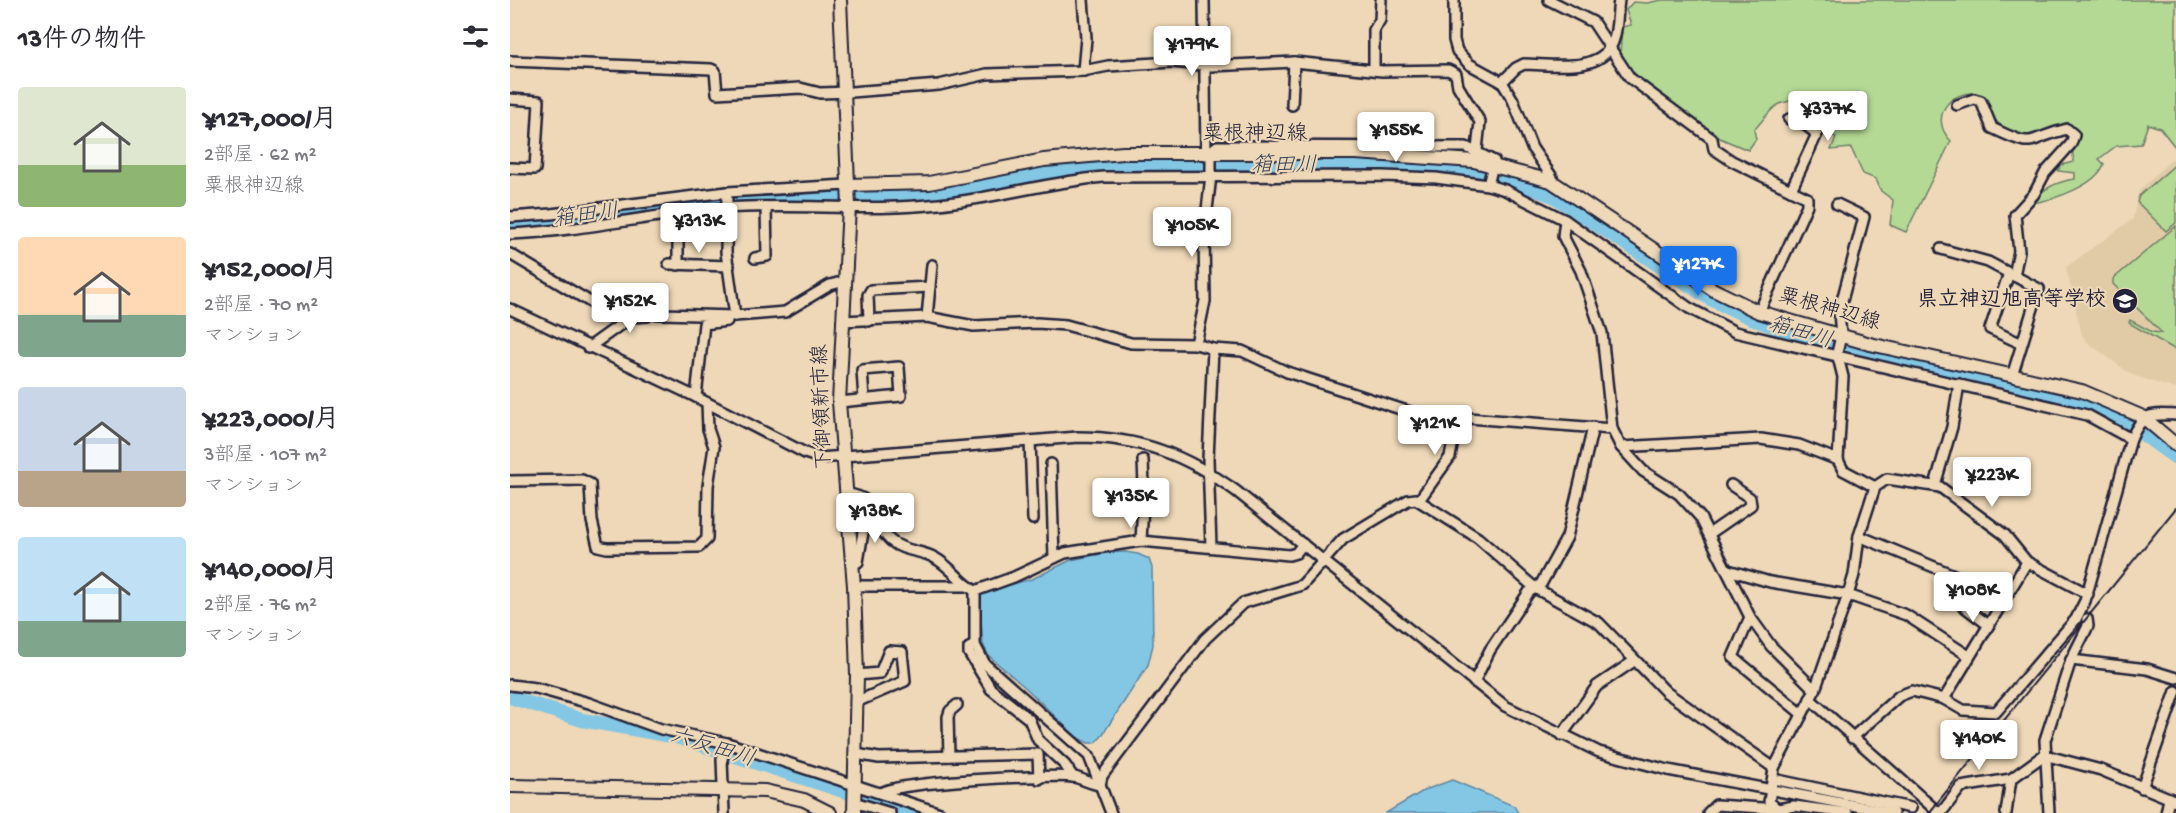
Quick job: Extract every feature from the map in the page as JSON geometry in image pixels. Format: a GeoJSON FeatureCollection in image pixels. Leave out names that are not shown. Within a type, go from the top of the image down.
{"type":"FeatureCollection","features":[{"type":"Feature","properties":{"kind":"main road","name":"下御領新市線"},"geometry":{"type":"LineString","coordinates":[[840,0],[848,196],[839,402],[854,586],[857,675],[855,797]]}},
{"type":"Feature","properties":{"kind":"main road","name":"粟根神辺線"},"geometry":{"type":"LineString","coordinates":[[848,196],[1070,157],[1123,153],[1356,153],[1456,159],[1551,181],[1714,290],[1759,312],[1841,337],[2082,391],[2142,418],[2176,445]]}},
{"type":"Feature","properties":{"kind":"main road"},"geometry":{"type":"LineString","coordinates":[[510,786],[724,790],[788,794],[830,813]]}},
{"type":"Feature","properties":{"kind":"street"},"geometry":{"type":"LineString","coordinates":[[1083,0],[1086,38],[1083,72]]}},
{"type":"Feature","properties":{"kind":"street"},"geometry":{"type":"LineString","coordinates":[[1196,344],[1205,302],[1204,235],[1211,176],[1208,154],[1204,0]]}},
{"type":"Feature","properties":{"kind":"street"},"geometry":{"type":"LineString","coordinates":[[1374,70],[1374,30],[1380,20],[1381,0]]}},
{"type":"Feature","properties":{"kind":"street"},"geometry":{"type":"LineString","coordinates":[[1454,0],[1454,40],[1458,86],[1480,122],[1477,150]]}},
{"type":"Feature","properties":{"kind":"street"},"geometry":{"type":"LineString","coordinates":[[1550,0],[1593,22],[1630,78],[1712,139],[1714,149],[1732,161],[1807,198],[1807,206],[1759,312]]}},
{"type":"Feature","properties":{"kind":"street"},"geometry":{"type":"LineString","coordinates":[[1502,82],[1516,68],[1524,64],[1585,64],[1599,59],[1611,47],[1619,0]]}},
{"type":"Feature","properties":{"kind":"street"},"geometry":{"type":"LineString","coordinates":[[510,61],[711,69],[714,70],[717,93],[800,88],[820,93],[939,86],[987,74],[1083,72],[1135,64],[1172,62],[1205,65],[1294,62],[1374,70],[1457,65],[1502,82],[1513,100],[1532,148],[1552,177],[1551,181]]}},
{"type":"Feature","properties":{"kind":"street"},"geometry":{"type":"LineString","coordinates":[[1292,105],[1294,62]]}},
{"type":"Feature","properties":{"kind":"street"},"geometry":{"type":"LineString","coordinates":[[510,99],[539,101],[535,169],[510,168]]}},
{"type":"Feature","properties":{"kind":"street"},"geometry":{"type":"LineString","coordinates":[[1957,105],[1974,99],[1981,101],[1992,128],[2023,143],[2033,143],[2067,129],[2074,135],[2071,144],[2046,173],[2034,194],[2015,215],[2019,251],[1990,329],[2020,344]]}},
{"type":"Feature","properties":{"kind":"street"},"geometry":{"type":"LineString","coordinates":[[1789,119],[1803,123],[1817,134],[1791,190]]}},
{"type":"Feature","properties":{"kind":"street"},"geometry":{"type":"LineString","coordinates":[[1208,154],[1217,146],[1466,147],[1477,150],[1494,161],[1488,185]]}},
{"type":"Feature","properties":{"kind":"street"},"geometry":{"type":"LineString","coordinates":[[510,217],[727,192],[848,196],[942,204],[1076,179],[1211,176],[1436,178],[1488,185],[1505,190],[1565,220],[1689,308],[1726,327],[2087,415],[2131,437]]}},
{"type":"Feature","properties":{"kind":"street"},"geometry":{"type":"LineString","coordinates":[[696,397],[704,324],[740,319],[729,267],[727,192]]}},
{"type":"Feature","properties":{"kind":"street"},"geometry":{"type":"LineString","coordinates":[[510,234],[548,232],[672,214],[727,208],[766,207],[848,196]]}},
{"type":"Feature","properties":{"kind":"street"},"geometry":{"type":"LineString","coordinates":[[1837,204],[1864,217],[1839,312],[1841,337],[1838,355],[1843,377],[1838,460],[1843,470],[1875,487]]}},
{"type":"Feature","properties":{"kind":"street"},"geometry":{"type":"LineString","coordinates":[[755,258],[767,256],[766,207]]}},
{"type":"Feature","properties":{"kind":"street"},"geometry":{"type":"LineString","coordinates":[[587,208],[589,225]]}},
{"type":"Feature","properties":{"kind":"street"},"geometry":{"type":"LineString","coordinates":[[672,214],[678,242],[673,265],[729,267]]}},
{"type":"Feature","properties":{"kind":"street"},"geometry":{"type":"LineString","coordinates":[[1565,220],[1563,236],[1581,272],[1602,333],[1612,429],[1621,447],[1643,471],[1679,494],[1700,517],[1750,617],[1771,646],[1815,690]]}},
{"type":"Feature","properties":{"kind":"street"},"geometry":{"type":"LineString","coordinates":[[1941,249],[1988,262],[2039,289],[2020,344],[2012,376]]}},
{"type":"Feature","properties":{"kind":"street"},"geometry":{"type":"LineString","coordinates":[[510,254],[602,309],[661,314],[767,315],[792,310],[830,285],[845,281]]}},
{"type":"Feature","properties":{"kind":"street"},"geometry":{"type":"LineString","coordinates":[[927,316],[932,265]]}},
{"type":"Feature","properties":{"kind":"street"},"geometry":{"type":"LineString","coordinates":[[869,321],[868,295],[871,290],[930,287]]}},
{"type":"Feature","properties":{"kind":"street"},"geometry":{"type":"LineString","coordinates":[[510,309],[588,348],[696,397],[805,453],[820,458],[844,458],[1078,437],[1128,441],[1154,446],[1208,471],[1505,706],[1562,735],[1599,752],[1668,770],[1772,784],[1908,810],[1922,799]]}},
{"type":"Feature","properties":{"kind":"street"},"geometry":{"type":"LineString","coordinates":[[588,348],[631,317],[661,314]]}},
{"type":"Feature","properties":{"kind":"street"},"geometry":{"type":"LineString","coordinates":[[842,321],[927,316],[974,326],[1037,322],[1065,325],[1131,343],[1196,344],[1213,349],[1242,351],[1287,372],[1416,414],[1442,418],[1458,416],[1612,429]]}},
{"type":"Feature","properties":{"kind":"street"},"geometry":{"type":"LineString","coordinates":[[1211,547],[1208,471],[1213,349]]}},
{"type":"Feature","properties":{"kind":"street"},"geometry":{"type":"LineString","coordinates":[[839,402],[901,396],[899,367],[862,370],[864,399]]}},
{"type":"Feature","properties":{"kind":"street"},"geometry":{"type":"LineString","coordinates":[[1935,486],[1952,427],[1959,384]]}},
{"type":"Feature","properties":{"kind":"street"},"geometry":{"type":"LineString","coordinates":[[510,481],[582,480],[590,484],[592,521],[598,546],[607,548],[699,547],[707,539],[708,486],[714,458],[714,447],[708,429],[708,403]]}},
{"type":"Feature","properties":{"kind":"street"},"geometry":{"type":"LineString","coordinates":[[1851,738],[1899,696],[1912,692],[1944,699],[1963,710],[1996,712],[2076,619],[2088,594],[2131,437],[2142,418],[2152,414],[2176,415]]}},
{"type":"Feature","properties":{"kind":"street"},"geometry":{"type":"LineString","coordinates":[[1420,499],[1450,457],[1458,416]]}},
{"type":"Feature","properties":{"kind":"street"},"geometry":{"type":"LineString","coordinates":[[1474,682],[1490,650],[1535,588],[1541,584],[1567,537],[1593,427]]}},
{"type":"Feature","properties":{"kind":"street"},"geometry":{"type":"LineString","coordinates":[[1621,447],[1761,439],[1799,445],[1838,460]]}},
{"type":"Feature","properties":{"kind":"street"},"geometry":{"type":"LineString","coordinates":[[1030,441],[1033,519]]}},
{"type":"Feature","properties":{"kind":"street"},"geometry":{"type":"LineString","coordinates":[[1141,541],[1143,460]]}},
{"type":"Feature","properties":{"kind":"street"},"geometry":{"type":"LineString","coordinates":[[1051,464],[1054,558]]}},
{"type":"Feature","properties":{"kind":"street"},"geometry":{"type":"LineString","coordinates":[[1780,811],[1769,802],[1774,768],[1815,690],[1854,575],[1859,536],[1875,487],[1887,479],[1935,486],[2005,535],[2026,562],[2088,594]]}},
{"type":"Feature","properties":{"kind":"street"},"geometry":{"type":"LineString","coordinates":[[1709,534],[1751,505],[1750,498],[1731,485]]}},
{"type":"Feature","properties":{"kind":"street"},"geometry":{"type":"LineString","coordinates":[[846,494],[859,495],[873,506],[883,532],[891,541],[935,557],[971,588],[975,645],[985,664],[1089,756],[1111,813]]}},
{"type":"Feature","properties":{"kind":"street"},"geometry":{"type":"LineString","coordinates":[[1100,785],[1102,776],[1108,767],[1205,639],[1223,621],[1252,598],[1302,585],[1343,539],[1408,500],[1420,499],[1478,538],[1535,588],[1599,623],[1634,661],[1677,700],[1774,768]]}},
{"type":"Feature","properties":{"kind":"street"},"geometry":{"type":"LineString","coordinates":[[852,565],[858,562],[868,502]]}},
{"type":"Feature","properties":{"kind":"street"},"geometry":{"type":"LineString","coordinates":[[1859,536],[1956,576],[1959,580],[1954,599],[1988,624]]}},
{"type":"Feature","properties":{"kind":"street"},"geometry":{"type":"LineString","coordinates":[[854,586],[971,588],[1014,577],[1054,558],[1082,549],[1141,541],[1289,555],[1296,553],[1303,544]]}},
{"type":"Feature","properties":{"kind":"street"},"geometry":{"type":"LineString","coordinates":[[1944,699],[2026,562]]}},
{"type":"Feature","properties":{"kind":"street"},"geometry":{"type":"LineString","coordinates":[[1728,570],[1770,582],[1848,595],[1906,615],[1969,656]]}},
{"type":"Feature","properties":{"kind":"street"},"geometry":{"type":"LineString","coordinates":[[1750,617],[1732,657],[1802,714]]}},
{"type":"Feature","properties":{"kind":"street"},"geometry":{"type":"LineString","coordinates":[[2049,813],[2044,755],[2045,740],[2071,660],[2088,626],[2087,619]]}},
{"type":"Feature","properties":{"kind":"street"},"geometry":{"type":"LineString","coordinates":[[975,645],[969,648],[969,653],[991,689],[1029,719],[1038,740],[1065,765],[1073,777]]}},
{"type":"Feature","properties":{"kind":"street"},"geometry":{"type":"LineString","coordinates":[[856,702],[904,681],[902,652],[889,651],[880,673],[857,675]]}},
{"type":"Feature","properties":{"kind":"street"},"geometry":{"type":"LineString","coordinates":[[2071,660],[2127,666],[2176,678]]}},
{"type":"Feature","properties":{"kind":"street"},"geometry":{"type":"LineString","coordinates":[[1562,735],[1597,686],[1634,661]]}},
{"type":"Feature","properties":{"kind":"street"},"geometry":{"type":"LineString","coordinates":[[510,685],[536,688],[589,703],[661,729],[727,743],[890,813]]}},
{"type":"Feature","properties":{"kind":"street"},"geometry":{"type":"LineString","coordinates":[[2142,788],[2176,691]]}},
{"type":"Feature","properties":{"kind":"street"},"geometry":{"type":"LineString","coordinates":[[1810,699],[1851,738],[1940,813],[1961,787],[2011,779],[2044,755]]}},
{"type":"Feature","properties":{"kind":"street"},"geometry":{"type":"LineString","coordinates":[[949,756],[948,717],[950,711],[957,705]]}},
{"type":"Feature","properties":{"kind":"street"},"geometry":{"type":"LineString","coordinates":[[724,813],[722,759],[727,743]]}},
{"type":"Feature","properties":{"kind":"street"},"geometry":{"type":"LineString","coordinates":[[856,754],[879,758],[1038,754],[1039,778]]}},
{"type":"Feature","properties":{"kind":"street"},"geometry":{"type":"LineString","coordinates":[[2044,755],[2101,770],[2173,800],[2166,813]]}},
{"type":"Feature","properties":{"kind":"street"},"geometry":{"type":"LineString","coordinates":[[855,797],[881,793],[912,783],[1073,777],[1100,785]]}},
{"type":"Feature","properties":{"kind":"street"},"geometry":{"type":"LineString","coordinates":[[2006,813],[2011,779]]}},
{"type":"Feature","properties":{"kind":"street"},"geometry":{"type":"LineString","coordinates":[[1772,784],[1835,802],[1893,813]]}},
{"type":"Feature","properties":{"kind":"street"},"geometry":{"type":"LineString","coordinates":[[881,793],[940,813]]}},
{"type":"Feature","properties":{"kind":"street"},"geometry":{"type":"LineString","coordinates":[[1708,813],[1716,805],[1780,811],[1794,806],[1847,813]]}},
{"type":"Feature","properties":{"kind":"shaded area","name":"県立神辺旭高等学校"},"geometry":{"type":"Polygon","coordinates":[[[2176,155],[2176,389],[2132,375],[2087,342],[2082,335],[2066,267],[2133,219],[2139,191],[2176,155]]]}},
{"type":"Feature","properties":{"kind":"green space"},"geometry":{"type":"Polygon","coordinates":[[[1662,0],[2176,0],[2176,148],[2160,128],[2148,124],[2141,144],[2116,146],[2099,159],[2104,164],[2092,179],[2073,191],[2032,203],[2050,186],[2075,179],[2075,173],[2058,171],[2061,165],[2074,162],[2072,148],[2077,133],[2075,129],[2069,128],[2026,142],[1994,119],[1984,96],[1973,93],[1963,94],[1954,98],[1943,113],[1941,122],[1951,141],[1906,232],[1890,225],[1893,200],[1881,191],[1876,179],[1863,174],[1851,148],[1831,150],[1836,137],[1824,133],[1804,100],[1794,100],[1774,107],[1754,130],[1756,139],[1748,150],[1715,136],[1632,76],[1620,55],[1622,27],[1631,25],[1626,10],[1633,2],[1647,3],[1662,0]]]}},
{"type":"Feature","properties":{"kind":"green space"},"geometry":{"type":"Polygon","coordinates":[[[2176,164],[2176,223],[2166,231],[2137,202],[2139,196],[2176,164]]]}},
{"type":"Feature","properties":{"kind":"green space"},"geometry":{"type":"Polygon","coordinates":[[[2176,226],[2176,347],[2174,349],[2129,323],[2130,320],[2152,332],[2162,333],[2113,284],[2113,279],[2176,226]]]}},
{"type":"Feature","properties":{"kind":"water"},"geometry":{"type":"Polygon","coordinates":[[[1125,552],[1149,559],[1152,568],[1153,645],[1148,665],[1101,737],[1095,743],[1088,743],[1076,737],[989,656],[983,644],[979,595],[984,591],[1032,579],[1071,560],[1105,553],[1125,552]]]}},
{"type":"Feature","properties":{"kind":"water"},"geometry":{"type":"Polygon","coordinates":[[[1452,780],[1514,806],[1518,813],[1386,813],[1425,790],[1452,780]]]}},
{"type":"Feature","properties":{"kind":"waterway","name":"箱田川"},"geometry":{"type":"LineString","coordinates":[[510,226],[733,199],[943,194],[1044,173],[1100,166],[1447,167],[1498,176],[1553,196],[1710,299],[1755,320],[1801,336],[2104,410],[2127,423],[2176,458]]}},
{"type":"Feature","properties":{"kind":"waterway","name":"六反田川"},"geometry":{"type":"LineString","coordinates":[[510,697],[582,720],[677,737],[911,813]]}},
{"type":"Feature","properties":{"kind":"railway"},"geometry":{"type":"LineString","coordinates":[[1929,813],[2176,508]]}},
{"type":"Feature","properties":{"kind":"place","name":"県立神辺旭高等学校"},"geometry":{"type":"Point","coordinates":[2125,301]}}]}
